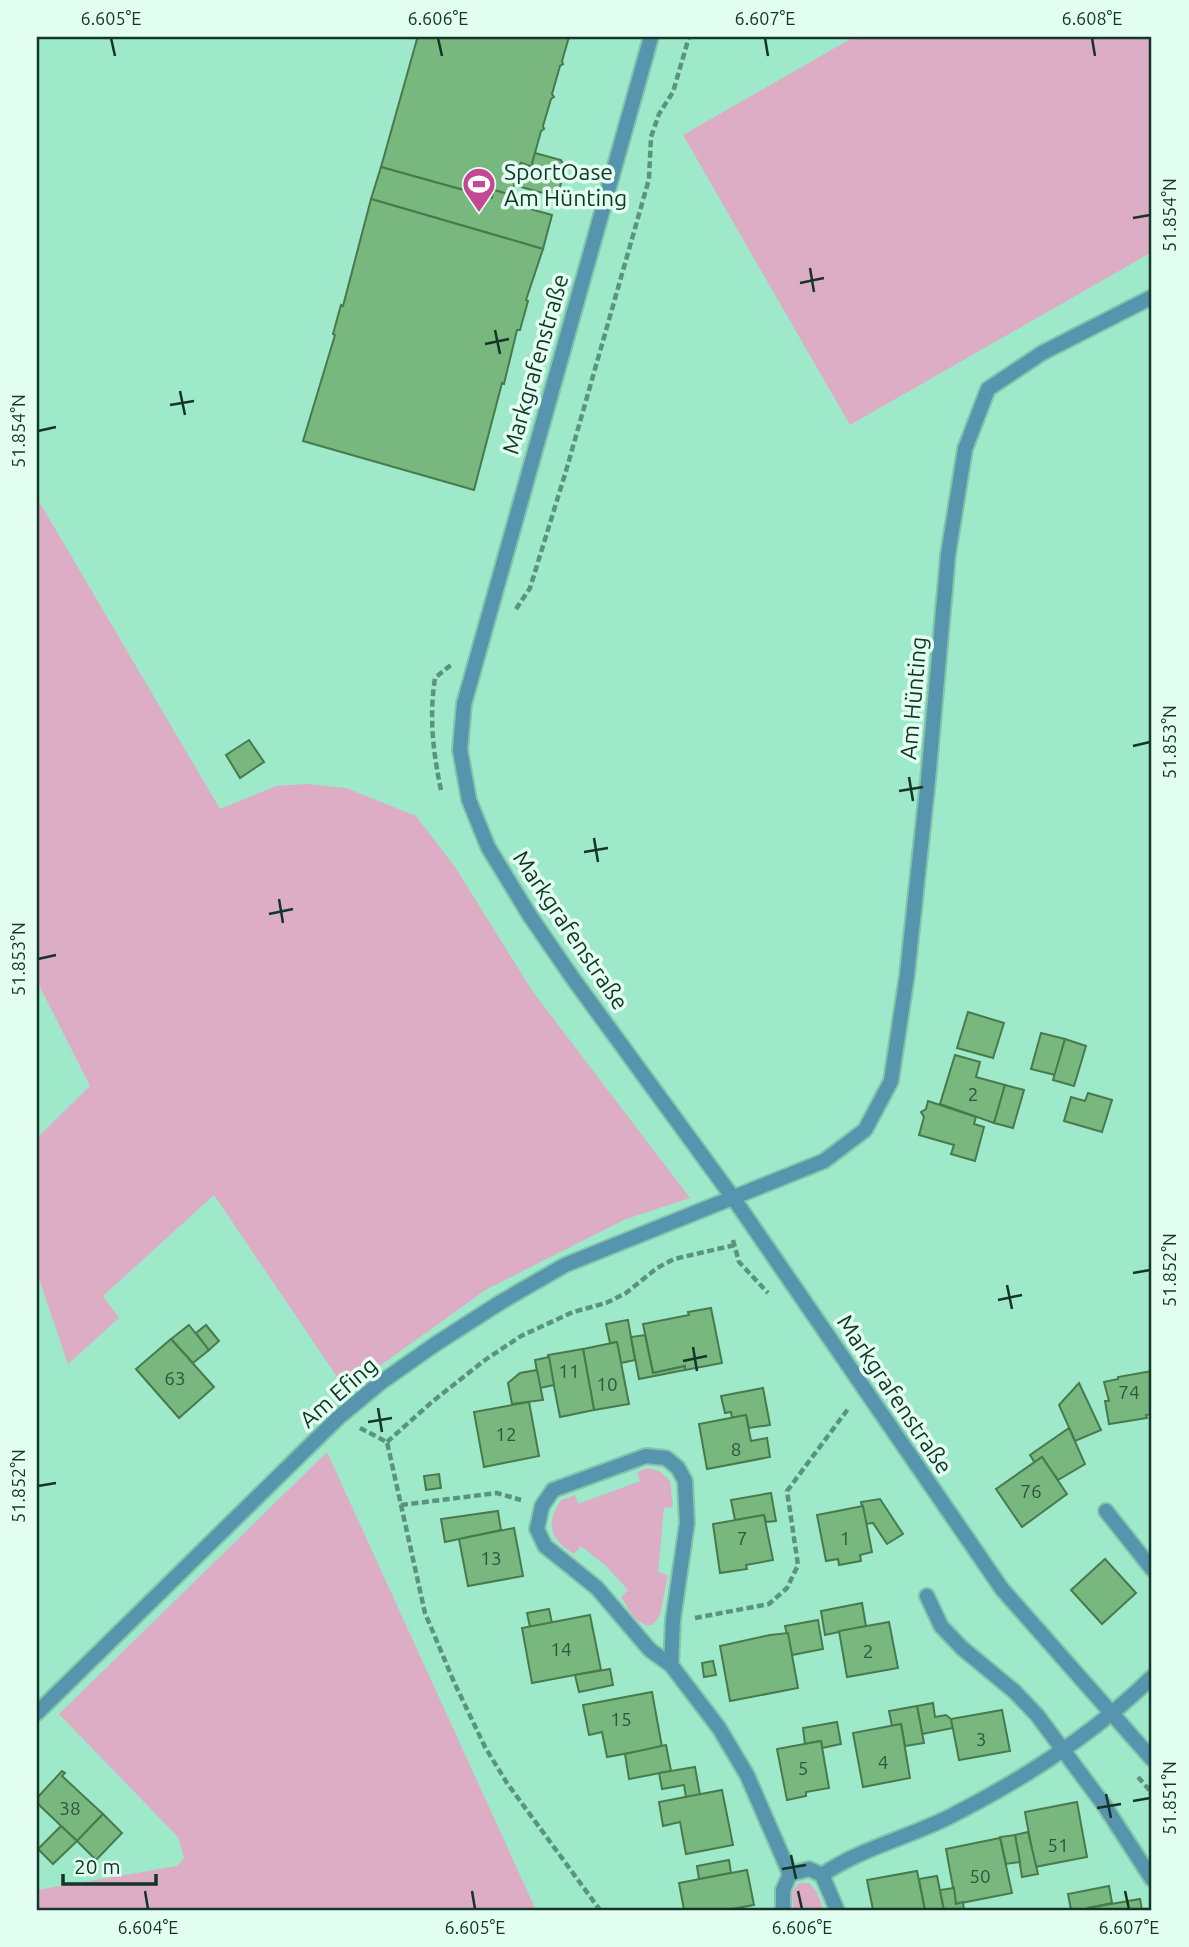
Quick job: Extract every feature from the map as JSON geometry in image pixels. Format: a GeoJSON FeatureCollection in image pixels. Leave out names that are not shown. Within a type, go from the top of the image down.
{"type":"FeatureCollection","features":[{"type":"Feature","properties":{"kind":"street","name":"Markgrafenstraße"},"geometry":{"type":"LineString","coordinates":[[651,37],[464,704],[460,750],[469,800],[488,847],[530,916],[574,981],[734,1199],[1002,1589],[1152,1759]]}},
{"type":"Feature","properties":{"kind":"street","name":"Am Hünting"},"geometry":{"type":"LineString","coordinates":[[734,1199],[824,1161],[865,1130],[891,1081],[928,780],[948,555],[965,449],[988,389],[1042,354],[1152,297]]}},
{"type":"Feature","properties":{"kind":"street","name":"Am Efing"},"geometry":{"type":"LineString","coordinates":[[37,1713],[339,1417],[380,1384],[437,1343],[554,1271],[734,1199]]}},
{"type":"Feature","properties":{"kind":"street"},"geometry":{"type":"LineString","coordinates":[[671,1665],[673,1620],[687,1523],[685,1481],[678,1468],[666,1458],[646,1456],[553,1490],[542,1506],[537,1529],[545,1546],[597,1588],[650,1650],[671,1665],[719,1728],[747,1775],[790,1874],[783,1890],[783,1910]]}},
{"type":"Feature","properties":{"kind":"street"},"geometry":{"type":"LineString","coordinates":[[1106,1511],[1152,1569]]}},
{"type":"Feature","properties":{"kind":"street"},"geometry":{"type":"LineString","coordinates":[[927,1596],[941,1626],[1037,1715],[1104,1805],[1152,1879]]}},
{"type":"Feature","properties":{"kind":"street"},"geometry":{"type":"LineString","coordinates":[[822,1875],[843,1861],[948,1817],[1063,1751],[1113,1714],[1152,1677]]}},
{"type":"Feature","properties":{"kind":"street"},"geometry":{"type":"LineString","coordinates":[[790,1874],[809,1870],[822,1875],[837,1910]]}},
{"type":"Feature","properties":{"kind":"path"},"geometry":{"type":"LineString","coordinates":[[510,617],[530,588],[649,179],[651,136],[659,114],[673,92],[689,37]]}},
{"type":"Feature","properties":{"kind":"path"},"geometry":{"type":"LineString","coordinates":[[444,802],[432,749],[431,702],[435,678],[479,645]]}},
{"type":"Feature","properties":{"kind":"path"},"geometry":{"type":"LineString","coordinates":[[709,1209],[729,1228],[739,1262],[776,1302]]}},
{"type":"Feature","properties":{"kind":"path"},"geometry":{"type":"LineString","coordinates":[[387,1442],[454,1385],[521,1336],[573,1312],[606,1303],[626,1293],[657,1268],[674,1259],[735,1245]]}},
{"type":"Feature","properties":{"kind":"path"},"geometry":{"type":"LineString","coordinates":[[841,1398],[853,1416]]}},
{"type":"Feature","properties":{"kind":"path"},"geometry":{"type":"LineString","coordinates":[[673,1620],[769,1604],[787,1588],[798,1565],[787,1491],[848,1409]]}},
{"type":"Feature","properties":{"kind":"path"},"geometry":{"type":"LineString","coordinates":[[339,1417],[387,1442]]}},
{"type":"Feature","properties":{"kind":"path"},"geometry":{"type":"LineString","coordinates":[[387,1442],[425,1613],[454,1682],[485,1747],[507,1783],[600,1910]]}},
{"type":"Feature","properties":{"kind":"path"},"geometry":{"type":"LineString","coordinates":[[401,1506],[498,1493],[542,1506]]}},
{"type":"Feature","properties":{"kind":"path"},"geometry":{"type":"LineString","coordinates":[[1135,1775],[1152,1793]]}},
{"type":"Feature","properties":{"kind":"shaded area"},"geometry":{"type":"Polygon","coordinates":[[[854,37],[1152,37],[1152,252],[850,425],[683,135],[854,37]]]}},
{"type":"Feature","properties":{"kind":"shaded area"},"geometry":{"type":"Polygon","coordinates":[[[37,498],[220,809],[276,786],[306,784],[346,788],[416,816],[455,867],[533,992],[690,1198],[626,1219],[487,1289],[346,1390],[214,1195],[103,1296],[119,1318],[68,1364],[37,1273],[37,1138],[90,1086],[37,981],[37,498]]]}},
{"type":"Feature","properties":{"kind":"shaded area"},"geometry":{"type":"Polygon","coordinates":[[[327,1452],[536,1910],[37,1910],[37,1890],[177,1866],[184,1858],[178,1837],[59,1714],[327,1452]]]}},
{"type":"Feature","properties":{"kind":"shaded area"},"geometry":{"type":"Polygon","coordinates":[[[648,1468],[659,1471],[670,1481],[673,1507],[664,1508],[658,1572],[668,1575],[660,1615],[653,1625],[642,1623],[634,1616],[621,1597],[628,1590],[605,1565],[581,1546],[574,1554],[560,1543],[552,1530],[553,1516],[561,1500],[575,1495],[578,1504],[640,1481],[637,1472],[648,1468]]]}},
{"type":"Feature","properties":{"kind":"shaded area"},"geometry":{"type":"Polygon","coordinates":[[[799,1883],[809,1883],[816,1891],[824,1910],[793,1910],[792,1892],[799,1883]]]}},
{"type":"Feature","properties":{"kind":"building"},"geometry":{"type":"Polygon","coordinates":[[[569,37],[533,167],[521,163],[511,195],[494,190],[492,198],[381,167],[417,39],[569,37]]]}},
{"type":"Feature","properties":{"kind":"building"},"geometry":{"type":"Polygon","coordinates":[[[535,153],[561,160],[565,168],[559,190],[550,195],[514,185],[521,163],[533,167],[535,153]]]}},
{"type":"Feature","properties":{"kind":"building"},"geometry":{"type":"Polygon","coordinates":[[[381,167],[492,198],[494,190],[511,195],[509,203],[552,215],[543,249],[371,199],[381,167]]]}},
{"type":"Feature","properties":{"kind":"building"},"geometry":{"type":"Polygon","coordinates":[[[371,199],[543,249],[526,300],[528,301],[520,330],[517,330],[474,490],[303,441],[335,335],[333,334],[371,199]]]}},
{"type":"Feature","properties":{"kind":"building"},"geometry":{"type":"Polygon","coordinates":[[[249,740],[264,762],[240,778],[226,755],[249,740]]]}},
{"type":"Feature","properties":{"kind":"building"},"geometry":{"type":"Polygon","coordinates":[[[968,1012],[1004,1023],[993,1058],[957,1048],[968,1012]]]}},
{"type":"Feature","properties":{"kind":"building"},"geometry":{"type":"Polygon","coordinates":[[[1041,1033],[1065,1039],[1055,1075],[1031,1069],[1041,1033]]]}},
{"type":"Feature","properties":{"kind":"building"},"geometry":{"type":"Polygon","coordinates":[[[1065,1039],[1086,1046],[1074,1086],[1053,1080],[1065,1039]]]}},
{"type":"Feature","properties":{"kind":"building"},"geometry":{"type":"Polygon","coordinates":[[[955,1055],[980,1062],[976,1077],[1005,1085],[994,1123],[940,1104],[955,1055]]]}},
{"type":"Feature","properties":{"kind":"building"},"geometry":{"type":"Polygon","coordinates":[[[1005,1085],[1024,1090],[1013,1128],[994,1123],[1005,1085]]]}},
{"type":"Feature","properties":{"kind":"building"},"geometry":{"type":"Polygon","coordinates":[[[1088,1093],[1112,1100],[1102,1132],[1064,1121],[1071,1097],[1085,1101],[1088,1093]]]}},
{"type":"Feature","properties":{"kind":"building"},"geometry":{"type":"Polygon","coordinates":[[[928,1101],[976,1117],[974,1124],[984,1127],[975,1161],[951,1154],[954,1145],[919,1135],[924,1117],[921,1112],[926,1109],[928,1101]]]}},
{"type":"Feature","properties":{"kind":"building"},"geometry":{"type":"Polygon","coordinates":[[[711,1308],[722,1363],[685,1370],[685,1366],[653,1373],[643,1324],[711,1308]]]}},
{"type":"Feature","properties":{"kind":"building"},"geometry":{"type":"Polygon","coordinates":[[[628,1320],[635,1360],[621,1363],[617,1342],[610,1343],[606,1324],[628,1320]]]}},
{"type":"Feature","properties":{"kind":"building"},"geometry":{"type":"Polygon","coordinates":[[[189,1325],[209,1350],[193,1363],[171,1339],[189,1325]]]}},
{"type":"Feature","properties":{"kind":"building"},"geometry":{"type":"Polygon","coordinates":[[[206,1325],[219,1341],[209,1350],[196,1333],[206,1325]]]}},
{"type":"Feature","properties":{"kind":"building"},"geometry":{"type":"Polygon","coordinates":[[[645,1335],[653,1373],[685,1366],[685,1370],[639,1379],[631,1337],[645,1335]]]}},
{"type":"Feature","properties":{"kind":"building"},"geometry":{"type":"Polygon","coordinates":[[[171,1339],[214,1387],[179,1418],[136,1369],[171,1339]]]}},
{"type":"Feature","properties":{"kind":"building"},"geometry":{"type":"Polygon","coordinates":[[[617,1342],[629,1404],[594,1410],[583,1349],[617,1342]]]}},
{"type":"Feature","properties":{"kind":"building"},"geometry":{"type":"Polygon","coordinates":[[[583,1349],[594,1410],[560,1417],[548,1355],[583,1349]]]}},
{"type":"Feature","properties":{"kind":"building"},"geometry":{"type":"Polygon","coordinates":[[[549,1357],[554,1385],[540,1388],[535,1360],[549,1357]]]}},
{"type":"Feature","properties":{"kind":"building"},"geometry":{"type":"Polygon","coordinates":[[[537,1370],[543,1400],[512,1404],[508,1383],[520,1373],[537,1370]]]}},
{"type":"Feature","properties":{"kind":"building"},"geometry":{"type":"Polygon","coordinates":[[[1152,1371],[1152,1414],[1146,1415],[1147,1418],[1109,1424],[1105,1401],[1109,1401],[1104,1382],[1152,1371]]]}},
{"type":"Feature","properties":{"kind":"building"},"geometry":{"type":"Polygon","coordinates":[[[1079,1383],[1101,1430],[1075,1441],[1059,1405],[1079,1383]]]}},
{"type":"Feature","properties":{"kind":"building"},"geometry":{"type":"Polygon","coordinates":[[[763,1388],[770,1425],[749,1428],[746,1415],[732,1418],[731,1412],[725,1413],[721,1396],[763,1388]]]}},
{"type":"Feature","properties":{"kind":"building"},"geometry":{"type":"Polygon","coordinates":[[[529,1402],[539,1456],[484,1467],[474,1412],[529,1402]]]}},
{"type":"Feature","properties":{"kind":"building"},"geometry":{"type":"Polygon","coordinates":[[[746,1415],[751,1441],[767,1438],[770,1457],[707,1469],[699,1424],[746,1415]]]}},
{"type":"Feature","properties":{"kind":"building"},"geometry":{"type":"Polygon","coordinates":[[[1069,1428],[1085,1464],[1058,1480],[1042,1457],[1035,1463],[1030,1455],[1069,1428]]]}},
{"type":"Feature","properties":{"kind":"building"},"geometry":{"type":"Polygon","coordinates":[[[1042,1457],[1067,1494],[1022,1527],[996,1489],[1042,1457]]]}},
{"type":"Feature","properties":{"kind":"building"},"geometry":{"type":"Polygon","coordinates":[[[439,1474],[441,1488],[426,1490],[424,1476],[439,1474]]]}},
{"type":"Feature","properties":{"kind":"building"},"geometry":{"type":"Polygon","coordinates":[[[771,1493],[776,1521],[766,1522],[764,1515],[735,1520],[731,1500],[771,1493]]]}},
{"type":"Feature","properties":{"kind":"building"},"geometry":{"type":"Polygon","coordinates":[[[880,1499],[903,1534],[887,1544],[873,1523],[866,1524],[861,1502],[880,1499]]]}},
{"type":"Feature","properties":{"kind":"building"},"geometry":{"type":"Polygon","coordinates":[[[863,1506],[872,1552],[860,1555],[861,1561],[839,1565],[838,1559],[826,1561],[817,1515],[863,1506]]]}},
{"type":"Feature","properties":{"kind":"building"},"geometry":{"type":"Polygon","coordinates":[[[498,1511],[501,1530],[445,1542],[441,1519],[498,1511]]]}},
{"type":"Feature","properties":{"kind":"building"},"geometry":{"type":"Polygon","coordinates":[[[764,1515],[773,1560],[746,1565],[747,1569],[720,1573],[713,1524],[764,1515]]]}},
{"type":"Feature","properties":{"kind":"building"},"geometry":{"type":"Polygon","coordinates":[[[514,1528],[523,1576],[468,1586],[459,1539],[514,1528]]]}},
{"type":"Feature","properties":{"kind":"building"},"geometry":{"type":"Polygon","coordinates":[[[1105,1559],[1136,1593],[1102,1624],[1071,1590],[1105,1559]]]}},
{"type":"Feature","properties":{"kind":"building"},"geometry":{"type":"Polygon","coordinates":[[[862,1603],[866,1626],[825,1635],[821,1611],[862,1603]]]}},
{"type":"Feature","properties":{"kind":"building"},"geometry":{"type":"Polygon","coordinates":[[[549,1609],[552,1623],[530,1627],[527,1613],[549,1609]]]}},
{"type":"Feature","properties":{"kind":"building"},"geometry":{"type":"Polygon","coordinates":[[[590,1615],[601,1670],[532,1683],[522,1628],[590,1615]]]}},
{"type":"Feature","properties":{"kind":"building"},"geometry":{"type":"Polygon","coordinates":[[[818,1620],[823,1649],[792,1655],[785,1626],[818,1620]]]}},
{"type":"Feature","properties":{"kind":"building"},"geometry":{"type":"Polygon","coordinates":[[[889,1622],[898,1668],[847,1677],[839,1631],[889,1622]]]}},
{"type":"Feature","properties":{"kind":"building"},"geometry":{"type":"Polygon","coordinates":[[[788,1633],[798,1688],[730,1701],[720,1646],[788,1633]]]}},
{"type":"Feature","properties":{"kind":"building"},"geometry":{"type":"Polygon","coordinates":[[[713,1661],[716,1675],[704,1677],[702,1663],[713,1661]]]}},
{"type":"Feature","properties":{"kind":"building"},"geometry":{"type":"Polygon","coordinates":[[[610,1669],[613,1685],[579,1692],[575,1675],[610,1669]]]}},
{"type":"Feature","properties":{"kind":"building"},"geometry":{"type":"Polygon","coordinates":[[[652,1692],[662,1747],[607,1757],[602,1732],[589,1735],[583,1705],[652,1692]]]}},
{"type":"Feature","properties":{"kind":"building"},"geometry":{"type":"Polygon","coordinates":[[[933,1703],[935,1717],[946,1715],[951,1719],[953,1728],[922,1734],[917,1706],[933,1703]]]}},
{"type":"Feature","properties":{"kind":"building"},"geometry":{"type":"Polygon","coordinates":[[[917,1706],[924,1743],[905,1746],[901,1724],[892,1726],[889,1711],[917,1706]]]}},
{"type":"Feature","properties":{"kind":"building"},"geometry":{"type":"Polygon","coordinates":[[[1002,1710],[1010,1751],[959,1760],[951,1719],[1002,1710]]]}},
{"type":"Feature","properties":{"kind":"building"},"geometry":{"type":"Polygon","coordinates":[[[837,1722],[841,1744],[822,1748],[821,1741],[805,1744],[803,1728],[837,1722]]]}},
{"type":"Feature","properties":{"kind":"building"},"geometry":{"type":"Polygon","coordinates":[[[901,1724],[910,1778],[863,1787],[853,1733],[901,1724]]]}},
{"type":"Feature","properties":{"kind":"building"},"geometry":{"type":"Polygon","coordinates":[[[821,1741],[829,1788],[806,1792],[806,1796],[787,1800],[777,1749],[821,1741]]]}},
{"type":"Feature","properties":{"kind":"building"},"geometry":{"type":"Polygon","coordinates":[[[666,1745],[671,1771],[629,1779],[625,1754],[666,1745]]]}},
{"type":"Feature","properties":{"kind":"building"},"geometry":{"type":"Polygon","coordinates":[[[695,1767],[700,1795],[686,1797],[684,1785],[662,1789],[659,1773],[695,1767]]]}},
{"type":"Feature","properties":{"kind":"building"},"geometry":{"type":"Polygon","coordinates":[[[62,1771],[65,1773],[62,1776],[103,1814],[77,1841],[37,1803],[37,1798],[62,1771]]]}},
{"type":"Feature","properties":{"kind":"building"},"geometry":{"type":"Polygon","coordinates":[[[722,1790],[733,1845],[686,1854],[680,1822],[663,1826],[659,1802],[722,1790]]]}},
{"type":"Feature","properties":{"kind":"building"},"geometry":{"type":"Polygon","coordinates":[[[1077,1802],[1087,1857],[1035,1867],[1025,1812],[1077,1802]]]}},
{"type":"Feature","properties":{"kind":"building"},"geometry":{"type":"Polygon","coordinates":[[[103,1814],[122,1833],[96,1860],[77,1841],[103,1814]]]}},
{"type":"Feature","properties":{"kind":"building"},"geometry":{"type":"Polygon","coordinates":[[[61,1826],[77,1841],[53,1864],[38,1849],[61,1826]]]}},
{"type":"Feature","properties":{"kind":"building"},"geometry":{"type":"Polygon","coordinates":[[[1028,1832],[1038,1874],[1022,1877],[1015,1835],[1028,1832]]]}},
{"type":"Feature","properties":{"kind":"building"},"geometry":{"type":"Polygon","coordinates":[[[1015,1835],[1020,1862],[1006,1864],[1000,1837],[1015,1835]]]}},
{"type":"Feature","properties":{"kind":"building"},"geometry":{"type":"Polygon","coordinates":[[[1000,1838],[1012,1893],[956,1904],[946,1849],[1000,1838]]]}},
{"type":"Feature","properties":{"kind":"building"},"geometry":{"type":"Polygon","coordinates":[[[729,1860],[731,1873],[699,1879],[697,1866],[729,1860]]]}},
{"type":"Feature","properties":{"kind":"building"},"geometry":{"type":"Polygon","coordinates":[[[747,1870],[754,1905],[726,1910],[684,1910],[679,1883],[747,1870]]]}},
{"type":"Feature","properties":{"kind":"building"},"geometry":{"type":"Polygon","coordinates":[[[917,1871],[925,1910],[873,1910],[867,1880],[917,1871]]]}},
{"type":"Feature","properties":{"kind":"building"},"geometry":{"type":"Polygon","coordinates":[[[937,1876],[944,1910],[925,1910],[919,1879],[937,1876]]]}},
{"type":"Feature","properties":{"kind":"building"},"geometry":{"type":"Polygon","coordinates":[[[1109,1886],[1112,1903],[1088,1908],[1089,1910],[1071,1910],[1068,1894],[1109,1886]]]}},
{"type":"Feature","properties":{"kind":"building"},"geometry":{"type":"Polygon","coordinates":[[[954,1888],[956,1904],[963,1902],[964,1910],[944,1910],[940,1890],[954,1888]]]}},
{"type":"Feature","properties":{"kind":"building"},"geometry":{"type":"Polygon","coordinates":[[[1140,1899],[1142,1910],[1088,1908],[1140,1899]]]}},
{"type":"Feature","properties":{"kind":"place","name":"SportOase Am Hünting"},"geometry":{"type":"Point","coordinates":[479,214]}}]}
